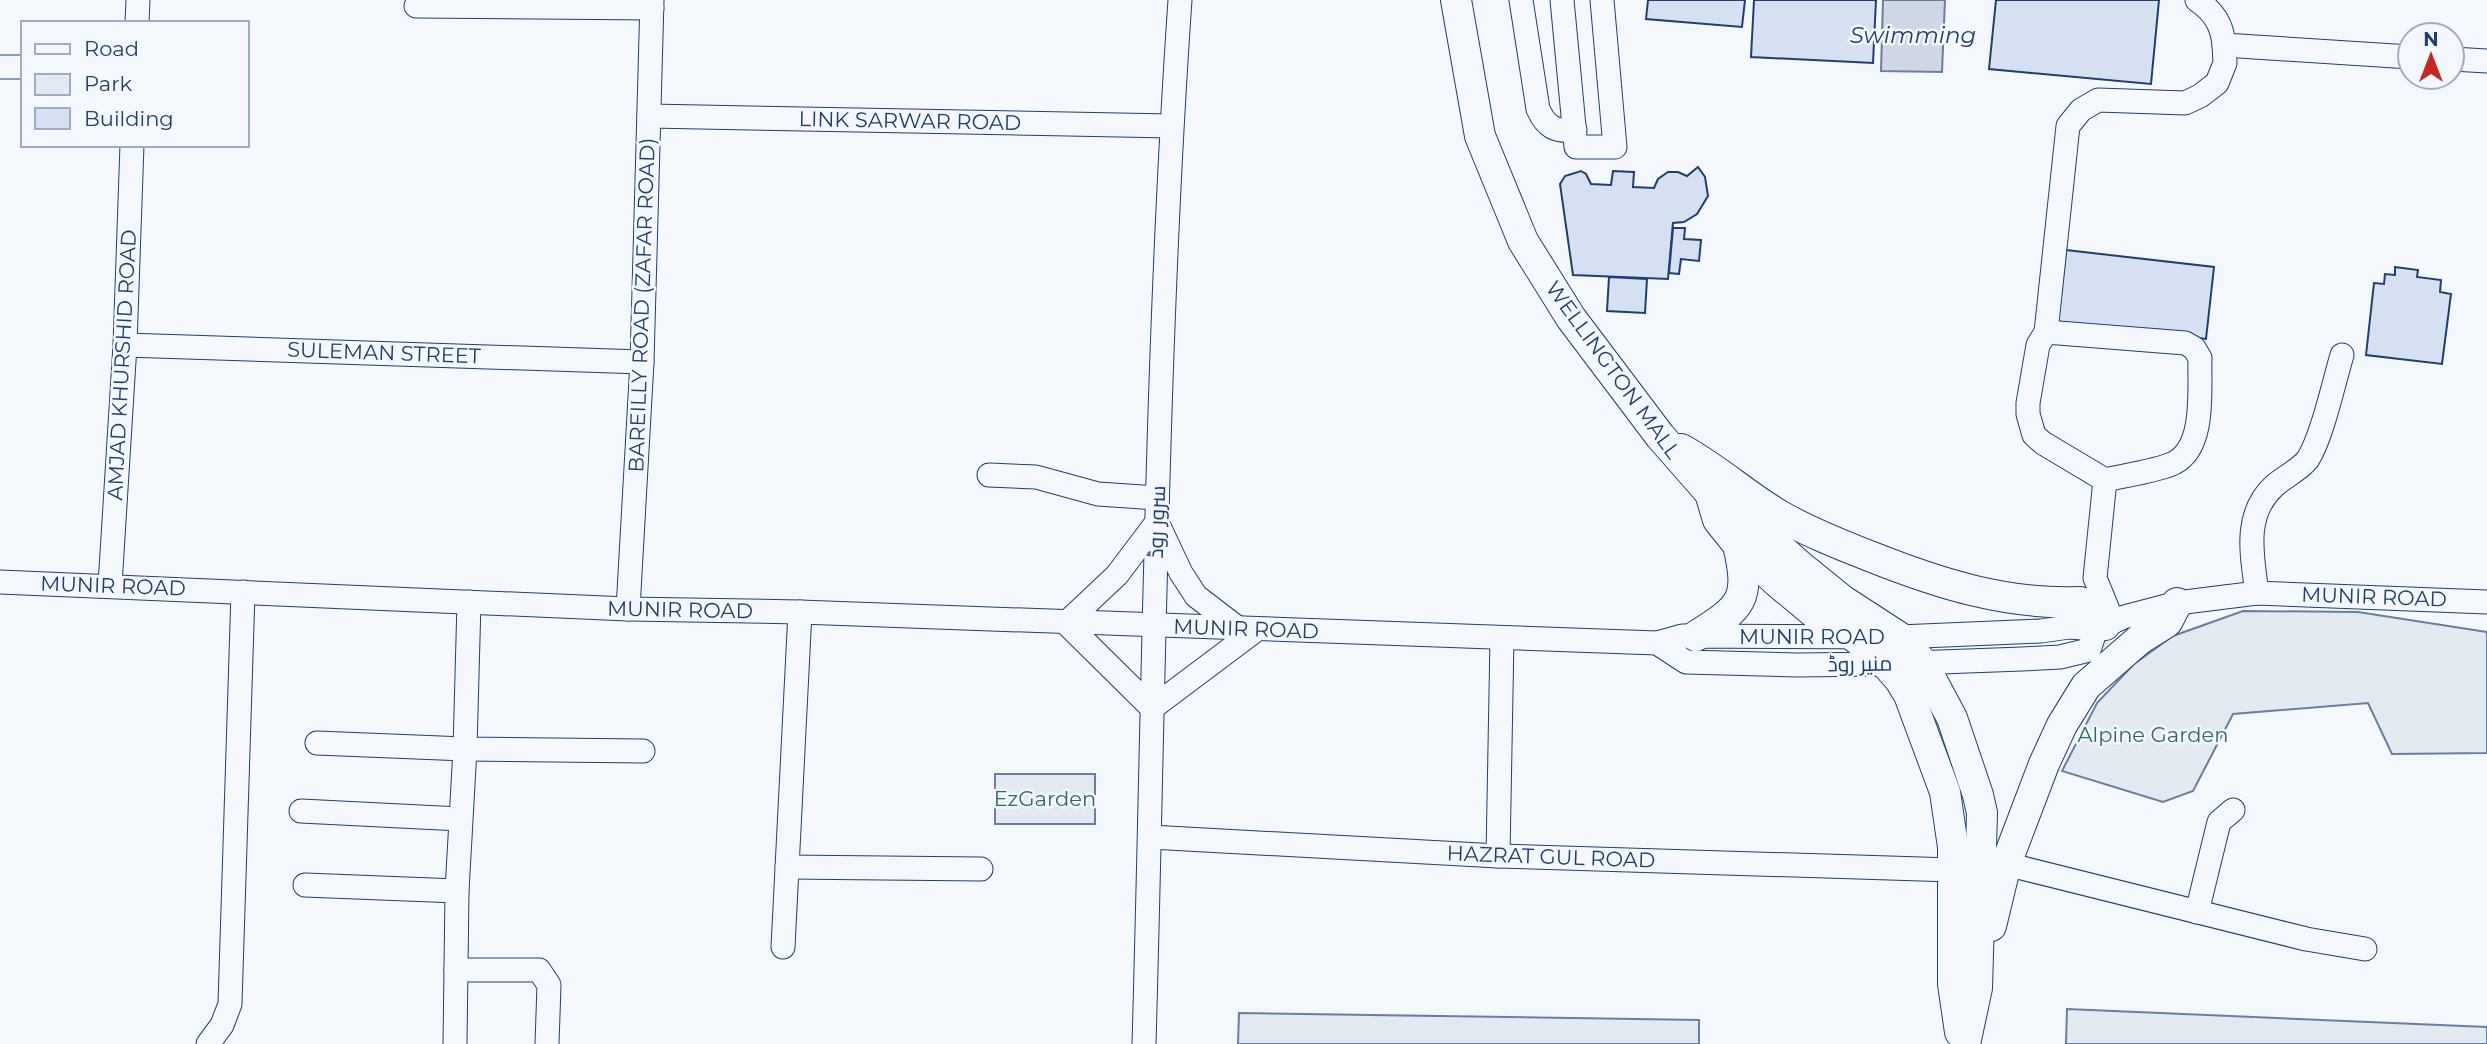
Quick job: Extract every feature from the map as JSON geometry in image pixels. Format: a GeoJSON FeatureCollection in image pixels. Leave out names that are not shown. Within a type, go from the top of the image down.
{"type":"FeatureCollection","features":[{"type":"Feature","properties":{"kind":"main road","name":"WELLINGTON MALL"},"geometry":{"type":"LineString","coordinates":[[1456,0],[1480,136],[1523,241],[1571,318],[1660,436],[1710,494],[1718,520],[1738,545],[1818,616],[1855,637],[1886,664],[1909,695],[1945,792],[1954,847],[1954,984],[1964,1044]]}},
{"type":"Feature","properties":{"kind":"main road"},"geometry":{"type":"LineString","coordinates":[[1660,436],[1710,465],[1779,514],[1841,545],[1932,580],[1989,596],[2037,603],[2080,602],[2104,626]]}},
{"type":"Feature","properties":{"kind":"main road","name":"WELLINGTON MALL"},"geometry":{"type":"LineString","coordinates":[[1710,494],[1726,500],[1842,600],[1899,637],[1922,662],[1952,718],[1978,795],[1983,832],[1979,903],[1980,951]]}},
{"type":"Feature","properties":{"kind":"main road"},"geometry":{"type":"LineString","coordinates":[[1696,636],[1734,610],[1744,592],[1745,575],[1738,545]]}},
{"type":"Feature","properties":{"kind":"main road"},"geometry":{"type":"LineString","coordinates":[[1964,1044],[1978,988],[1980,951],[1993,920],[2006,864],[2044,764],[2086,687],[2131,645],[2167,622],[2177,603]]}},
{"type":"Feature","properties":{"kind":"street"},"geometry":{"type":"LineString","coordinates":[[137,21],[138,0]]}},
{"type":"Feature","properties":{"kind":"street","name":"سرور روڈ"},"geometry":{"type":"LineString","coordinates":[[1144,1044],[1157,498],[1171,126],[1180,0]]}},
{"type":"Feature","properties":{"kind":"street"},"geometry":{"type":"LineString","coordinates":[[1521,0],[1538,109],[1544,122],[1555,130],[1574,130]]}},
{"type":"Feature","properties":{"kind":"street"},"geometry":{"type":"LineString","coordinates":[[1562,0],[1576,147],[1615,147],[1602,0]]}},
{"type":"Feature","properties":{"kind":"street"},"geometry":{"type":"LineString","coordinates":[[2046,332],[2185,343],[2194,348],[2200,358],[2197,435],[2189,451],[2174,463],[2105,480],[2034,435],[2028,403],[2038,345],[2046,332],[2067,125],[2081,110],[2098,100],[2185,103],[2217,83],[2225,63],[2223,30],[2211,11],[2197,0]]}},
{"type":"Feature","properties":{"kind":"street"},"geometry":{"type":"LineString","coordinates":[[416,6],[652,4]]}},
{"type":"Feature","properties":{"kind":"street","name":"BAREILLY ROAD (ZAFAR ROAD)"},"geometry":{"type":"LineString","coordinates":[[628,609],[642,362],[652,4]]}},
{"type":"Feature","properties":{"kind":"street"},"geometry":{"type":"LineString","coordinates":[[2224,45],[2396,56]]}},
{"type":"Feature","properties":{"kind":"street"},"geometry":{"type":"LineString","coordinates":[[0,67],[21,67]]}},
{"type":"Feature","properties":{"kind":"street","name":"LINK SARWAR ROAD"},"geometry":{"type":"LineString","coordinates":[[649,116],[1171,126]]}},
{"type":"Feature","properties":{"kind":"street","name":"AMJAD KHURSHID ROAD"},"geometry":{"type":"LineString","coordinates":[[110,585],[125,345],[132,147]]}},
{"type":"Feature","properties":{"kind":"street","name":"SULEMAN STREET"},"geometry":{"type":"LineString","coordinates":[[125,345],[642,362]]}},
{"type":"Feature","properties":{"kind":"street"},"geometry":{"type":"LineString","coordinates":[[2256,593],[2251,544],[2253,520],[2264,496],[2306,461],[2314,447],[2342,355]]}},
{"type":"Feature","properties":{"kind":"street"},"geometry":{"type":"LineString","coordinates":[[989,475],[1036,477],[1098,494],[1157,498]]}},
{"type":"Feature","properties":{"kind":"street"},"geometry":{"type":"LineString","coordinates":[[2104,626],[2095,578],[2105,480]]}},
{"type":"Feature","properties":{"kind":"street"},"geometry":{"type":"LineString","coordinates":[[1157,522],[1181,573],[1196,596],[1247,630],[1152,708],[1066,623],[1117,575],[1157,522]]}},
{"type":"Feature","properties":{"kind":"street","name":"MUNIR ROAD"},"geometry":{"type":"LineString","coordinates":[[0,582],[628,609],[800,612],[1657,643],[1682,636],[1899,637],[2104,626],[2177,603],[2256,593],[2487,602]]}},
{"type":"Feature","properties":{"kind":"street"},"geometry":{"type":"LineString","coordinates":[[211,1043],[230,1004],[243,592]]}},
{"type":"Feature","properties":{"kind":"street"},"geometry":{"type":"LineString","coordinates":[[455,1044],[457,891],[465,749],[469,602]]}},
{"type":"Feature","properties":{"kind":"street"},"geometry":{"type":"LineString","coordinates":[[783,947],[800,612]]}},
{"type":"Feature","properties":{"kind":"street","name":"منیر روڈ"},"geometry":{"type":"LineString","coordinates":[[1657,643],[1686,662],[1886,664],[2060,657],[2089,650],[2104,626]]}},
{"type":"Feature","properties":{"kind":"street"},"geometry":{"type":"LineString","coordinates":[[1498,856],[1502,638]]}},
{"type":"Feature","properties":{"kind":"street"},"geometry":{"type":"LineString","coordinates":[[317,743],[465,749],[643,751]]}},
{"type":"Feature","properties":{"kind":"street"},"geometry":{"type":"LineString","coordinates":[[2197,912],[2219,822],[2233,810]]}},
{"type":"Feature","properties":{"kind":"street"},"geometry":{"type":"LineString","coordinates":[[301,811],[460,819]]}},
{"type":"Feature","properties":{"kind":"street","name":"HAZRAT GUL ROAD"},"geometry":{"type":"LineString","coordinates":[[1150,836],[1498,856],[1953,870]]}},
{"type":"Feature","properties":{"kind":"street"},"geometry":{"type":"LineString","coordinates":[[2006,864],[2306,939],[2365,949]]}},
{"type":"Feature","properties":{"kind":"street"},"geometry":{"type":"LineString","coordinates":[[787,867],[981,869]]}},
{"type":"Feature","properties":{"kind":"street"},"geometry":{"type":"LineString","coordinates":[[305,885],[457,891]]}},
{"type":"Feature","properties":{"kind":"street"},"geometry":{"type":"LineString","coordinates":[[456,970],[538,970],[549,985],[547,1044]]}},
{"type":"Feature","properties":{"kind":"green space","name":"Alpine Garden"},"geometry":{"type":"Polygon","coordinates":[[[2243,611],[2358,612],[2487,632],[2487,753],[2392,754],[2368,703],[2233,714],[2193,791],[2163,802],[2062,771],[2097,703],[2134,664],[2173,636],[2243,611]]]}},
{"type":"Feature","properties":{"kind":"green space","name":"EzGarden"},"geometry":{"type":"Polygon","coordinates":[[[995,774],[1095,774],[1095,824],[995,824],[995,774]]]}},
{"type":"Feature","properties":{"kind":"green space"},"geometry":{"type":"Polygon","coordinates":[[[2067,1009],[2487,1027],[2487,1044],[2066,1044],[2067,1009]]]}},
{"type":"Feature","properties":{"kind":"green space"},"geometry":{"type":"Polygon","coordinates":[[[1239,1013],[1699,1020],[1699,1044],[1238,1044],[1239,1013]]]}},
{"type":"Feature","properties":{"kind":"water","name":"Swimming"},"geometry":{"type":"Polygon","coordinates":[[[1883,0],[1945,0],[1942,72],[1881,71],[1883,0]]]}},
{"type":"Feature","properties":{"kind":"building"},"geometry":{"type":"Polygon","coordinates":[[[1648,0],[1745,0],[1742,27],[1646,19],[1648,0]]]}},
{"type":"Feature","properties":{"kind":"building"},"geometry":{"type":"Polygon","coordinates":[[[1754,0],[1876,0],[1873,63],[1751,57],[1754,0]]]}},
{"type":"Feature","properties":{"kind":"building"},"geometry":{"type":"Polygon","coordinates":[[[1996,0],[2159,0],[2151,84],[1989,69],[1996,0]]]}},
{"type":"Feature","properties":{"kind":"building"},"geometry":{"type":"Polygon","coordinates":[[[1698,167],[1705,177],[1708,196],[1697,214],[1684,222],[1673,223],[1668,279],[1573,275],[1560,184],[1565,176],[1581,171],[1586,174],[1591,184],[1611,185],[1613,171],[1634,172],[1633,187],[1654,188],[1658,179],[1668,172],[1687,176],[1698,167]]]}},
{"type":"Feature","properties":{"kind":"building"},"geometry":{"type":"Polygon","coordinates":[[[1673,228],[1685,228],[1684,239],[1701,240],[1699,261],[1681,259],[1679,274],[1669,273],[1673,228]]]}},
{"type":"Feature","properties":{"kind":"building"},"geometry":{"type":"Polygon","coordinates":[[[2066,250],[2214,267],[2206,339],[2058,322],[2066,250]]]}},
{"type":"Feature","properties":{"kind":"building"},"geometry":{"type":"Polygon","coordinates":[[[2395,267],[2418,270],[2417,277],[2441,280],[2440,292],[2451,294],[2442,364],[2366,355],[2374,283],[2384,284],[2385,274],[2395,275],[2395,267]]]}},
{"type":"Feature","properties":{"kind":"building"},"geometry":{"type":"Polygon","coordinates":[[[1609,277],[1647,279],[1645,313],[1607,311],[1609,277]]]}}]}
